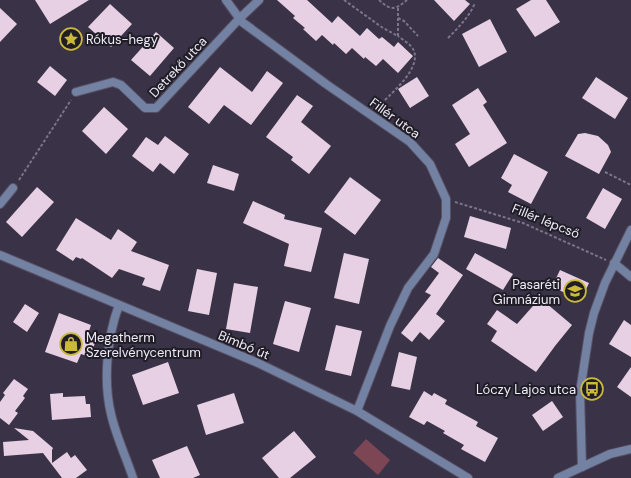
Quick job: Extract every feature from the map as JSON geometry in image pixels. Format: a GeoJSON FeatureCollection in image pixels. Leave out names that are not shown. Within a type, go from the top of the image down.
{"type":"FeatureCollection","features":[{"type":"Feature","properties":{"kind":"street","name":"Fillér utca"},"geometry":{"type":"LineString","coordinates":[[226,0],[239,19],[326,84],[410,142],[430,164],[446,200],[446,218],[434,254],[408,288],[390,326],[357,411]]}},
{"type":"Feature","properties":{"kind":"street","name":"Detrekő utca"},"geometry":{"type":"LineString","coordinates":[[76,92],[113,82],[121,85],[145,108],[156,108],[239,19],[259,0]]}},
{"type":"Feature","properties":{"kind":"street"},"geometry":{"type":"LineString","coordinates":[[0,204],[13,188]]}},
{"type":"Feature","properties":{"kind":"street"},"geometry":{"type":"LineString","coordinates":[[582,467],[580,392],[588,340],[594,313],[605,283],[631,230]]}},
{"type":"Feature","properties":{"kind":"street","name":"Bimbó út"},"geometry":{"type":"LineString","coordinates":[[0,255],[258,363],[357,411],[468,478]]}},
{"type":"Feature","properties":{"kind":"street"},"geometry":{"type":"LineString","coordinates":[[614,264],[631,277]]}},
{"type":"Feature","properties":{"kind":"street"},"geometry":{"type":"LineString","coordinates":[[119,305],[109,344],[108,389],[110,413],[134,478]]}},
{"type":"Feature","properties":{"kind":"street"},"geometry":{"type":"LineString","coordinates":[[558,478],[610,454],[631,449]]}},
{"type":"Feature","properties":{"kind":"path"},"geometry":{"type":"LineString","coordinates":[[344,0],[398,36],[414,49],[416,59],[405,78],[394,93],[377,108]]}},
{"type":"Feature","properties":{"kind":"path"},"geometry":{"type":"LineString","coordinates":[[379,0],[385,6],[392,9],[398,8],[407,0]]}},
{"type":"Feature","properties":{"kind":"path"},"geometry":{"type":"LineString","coordinates":[[448,38],[463,23],[476,3]]}},
{"type":"Feature","properties":{"kind":"path"},"geometry":{"type":"LineString","coordinates":[[398,8],[398,36]]}},
{"type":"Feature","properties":{"kind":"path"},"geometry":{"type":"LineString","coordinates":[[398,18],[404,21],[418,36]]}},
{"type":"Feature","properties":{"kind":"path"},"geometry":{"type":"LineString","coordinates":[[13,188],[76,92]]}},
{"type":"Feature","properties":{"kind":"path"},"geometry":{"type":"LineString","coordinates":[[605,172],[631,185]]}},
{"type":"Feature","properties":{"kind":"path","name":"Fillér lépcső"},"geometry":{"type":"LineString","coordinates":[[446,200],[523,223],[614,264]]}},
{"type":"Feature","properties":{"kind":"shaded area"},"geometry":{"type":"Polygon","coordinates":[[[366,439],[390,460],[378,475],[353,453],[366,439]]]}},
{"type":"Feature","properties":{"kind":"building"},"geometry":{"type":"Polygon","coordinates":[[[35,0],[89,0],[50,24],[35,0]]]}},
{"type":"Feature","properties":{"kind":"building"},"geometry":{"type":"Polygon","coordinates":[[[277,0],[307,0],[332,23],[338,16],[360,36],[367,28],[379,39],[382,37],[394,47],[398,42],[413,56],[398,73],[383,59],[376,66],[365,57],[364,59],[352,48],[346,54],[322,35],[316,41],[303,29],[305,28],[293,18],[295,16],[277,0]]]}},
{"type":"Feature","properties":{"kind":"building"},"geometry":{"type":"Polygon","coordinates":[[[434,0],[465,0],[470,4],[454,21],[434,0]]]}},
{"type":"Feature","properties":{"kind":"building"},"geometry":{"type":"Polygon","coordinates":[[[531,0],[546,0],[560,22],[535,37],[516,9],[531,0]]]}},
{"type":"Feature","properties":{"kind":"building"},"geometry":{"type":"Polygon","coordinates":[[[110,4],[132,24],[111,47],[88,27],[110,4]]]}},
{"type":"Feature","properties":{"kind":"building"},"geometry":{"type":"Polygon","coordinates":[[[0,8],[17,24],[0,42],[0,8]]]}},
{"type":"Feature","properties":{"kind":"building"},"geometry":{"type":"Polygon","coordinates":[[[490,19],[507,52],[479,67],[462,34],[490,19]]]}},
{"type":"Feature","properties":{"kind":"building"},"geometry":{"type":"Polygon","coordinates":[[[156,32],[174,48],[150,76],[131,60],[156,32]]]}},
{"type":"Feature","properties":{"kind":"building"},"geometry":{"type":"Polygon","coordinates":[[[50,66],[67,80],[55,96],[37,82],[50,66]]]}},
{"type":"Feature","properties":{"kind":"building"},"geometry":{"type":"Polygon","coordinates":[[[220,67],[252,92],[267,71],[283,83],[251,125],[224,105],[209,124],[188,107],[220,67]]]}},
{"type":"Feature","properties":{"kind":"building"},"geometry":{"type":"Polygon","coordinates":[[[417,77],[429,96],[410,108],[398,89],[417,77]]]}},
{"type":"Feature","properties":{"kind":"building"},"geometry":{"type":"Polygon","coordinates":[[[596,77],[628,98],[615,119],[582,98],[596,77]]]}},
{"type":"Feature","properties":{"kind":"building"},"geometry":{"type":"Polygon","coordinates":[[[478,88],[487,102],[483,105],[507,143],[469,167],[455,144],[470,134],[452,105],[478,88]]]}},
{"type":"Feature","properties":{"kind":"building"},"geometry":{"type":"Polygon","coordinates":[[[297,95],[313,106],[301,122],[331,146],[309,174],[291,160],[293,157],[266,137],[297,95]]]}},
{"type":"Feature","properties":{"kind":"building"},"geometry":{"type":"Polygon","coordinates":[[[104,107],[128,129],[106,154],[82,131],[104,107]]]}},
{"type":"Feature","properties":{"kind":"building"},"geometry":{"type":"Polygon","coordinates":[[[585,133],[598,136],[608,145],[611,152],[599,174],[565,156],[578,134],[585,133]]]}},
{"type":"Feature","properties":{"kind":"building"},"geometry":{"type":"Polygon","coordinates":[[[165,136],[189,154],[174,174],[160,163],[153,172],[132,156],[146,137],[158,145],[165,136]]]}},
{"type":"Feature","properties":{"kind":"building"},"geometry":{"type":"Polygon","coordinates":[[[514,154],[548,172],[531,204],[508,192],[512,185],[501,178],[514,154]]]}},
{"type":"Feature","properties":{"kind":"building"},"geometry":{"type":"Polygon","coordinates":[[[213,165],[239,174],[234,191],[207,183],[213,165]]]}},
{"type":"Feature","properties":{"kind":"building"},"geometry":{"type":"Polygon","coordinates":[[[350,177],[381,200],[355,235],[324,212],[350,177]]]}},
{"type":"Feature","properties":{"kind":"building"},"geometry":{"type":"Polygon","coordinates":[[[37,187],[54,202],[22,237],[6,222],[37,187]]]}},
{"type":"Feature","properties":{"kind":"building"},"geometry":{"type":"Polygon","coordinates":[[[603,188],[622,199],[605,229],[586,218],[603,188]]]}},
{"type":"Feature","properties":{"kind":"building"},"geometry":{"type":"Polygon","coordinates":[[[253,201],[285,215],[284,219],[322,228],[311,272],[284,266],[289,244],[243,223],[253,201]]]}},
{"type":"Feature","properties":{"kind":"building"},"geometry":{"type":"Polygon","coordinates":[[[470,216],[511,228],[506,249],[464,237],[470,216]]]}},
{"type":"Feature","properties":{"kind":"building"},"geometry":{"type":"Polygon","coordinates":[[[76,218],[111,240],[118,229],[137,242],[131,251],[169,265],[160,291],[142,285],[145,278],[119,269],[112,278],[82,258],[76,257],[73,261],[56,250],[76,218]]]}},
{"type":"Feature","properties":{"kind":"building"},"geometry":{"type":"Polygon","coordinates":[[[344,253],[369,259],[359,304],[334,298],[344,253]]]}},
{"type":"Feature","properties":{"kind":"building"},"geometry":{"type":"Polygon","coordinates":[[[475,253],[513,274],[503,290],[466,269],[475,253]]]}},
{"type":"Feature","properties":{"kind":"building"},"geometry":{"type":"Polygon","coordinates":[[[438,258],[463,275],[436,314],[445,321],[429,340],[420,332],[412,342],[401,333],[431,295],[425,292],[439,273],[431,267],[438,258]]]}},
{"type":"Feature","properties":{"kind":"building"},"geometry":{"type":"Polygon","coordinates":[[[197,269],[217,273],[209,315],[188,311],[197,269]]]}},
{"type":"Feature","properties":{"kind":"building"},"geometry":{"type":"Polygon","coordinates":[[[560,270],[589,283],[581,300],[552,287],[560,270]]]}},
{"type":"Feature","properties":{"kind":"building"},"geometry":{"type":"Polygon","coordinates":[[[234,283],[258,287],[250,333],[226,329],[234,283]]]}},
{"type":"Feature","properties":{"kind":"building"},"geometry":{"type":"Polygon","coordinates":[[[540,298],[572,325],[536,372],[491,341],[497,331],[487,324],[497,310],[517,324],[540,298]]]}},
{"type":"Feature","properties":{"kind":"building"},"geometry":{"type":"Polygon","coordinates":[[[285,301],[311,308],[299,352],[273,344],[285,301]]]}},
{"type":"Feature","properties":{"kind":"building"},"geometry":{"type":"Polygon","coordinates":[[[25,304],[39,313],[27,332],[13,322],[25,304]]]}},
{"type":"Feature","properties":{"kind":"building","name":"Megatherm Szerelvénycentrum"},"geometry":{"type":"Polygon","coordinates":[[[59,313],[91,325],[88,334],[97,337],[90,357],[81,354],[77,363],[45,352],[59,313]]]}},
{"type":"Feature","properties":{"kind":"building"},"geometry":{"type":"Polygon","coordinates":[[[624,320],[631,325],[631,357],[609,344],[624,320]]]}},
{"type":"Feature","properties":{"kind":"building"},"geometry":{"type":"Polygon","coordinates":[[[336,325],[362,331],[351,376],[325,370],[336,325]]]}},
{"type":"Feature","properties":{"kind":"building"},"geometry":{"type":"Polygon","coordinates":[[[399,352],[417,357],[410,390],[391,386],[399,352]]]}},
{"type":"Feature","properties":{"kind":"building"},"geometry":{"type":"Polygon","coordinates":[[[168,362],[179,393],[143,405],[132,375],[168,362]]]}},
{"type":"Feature","properties":{"kind":"building"},"geometry":{"type":"Polygon","coordinates":[[[631,367],[631,397],[617,387],[631,367]]]}},
{"type":"Feature","properties":{"kind":"building"},"geometry":{"type":"Polygon","coordinates":[[[14,379],[28,389],[23,396],[25,398],[15,411],[18,413],[9,425],[0,418],[0,402],[5,395],[3,393],[14,379]]]}},
{"type":"Feature","properties":{"kind":"building"},"geometry":{"type":"Polygon","coordinates":[[[424,391],[432,396],[434,393],[447,400],[445,404],[478,422],[476,426],[498,438],[485,462],[461,449],[464,445],[443,433],[445,431],[427,421],[424,425],[409,417],[424,391]]]}},
{"type":"Feature","properties":{"kind":"building"},"geometry":{"type":"Polygon","coordinates":[[[63,393],[63,397],[85,396],[86,404],[90,404],[91,417],[52,420],[50,394],[63,393]]]}},
{"type":"Feature","properties":{"kind":"building"},"geometry":{"type":"Polygon","coordinates":[[[234,393],[244,423],[206,435],[197,405],[234,393]]]}},
{"type":"Feature","properties":{"kind":"building"},"geometry":{"type":"Polygon","coordinates":[[[552,401],[563,417],[543,431],[532,415],[552,401]]]}},
{"type":"Feature","properties":{"kind":"building"},"geometry":{"type":"Polygon","coordinates":[[[14,428],[33,431],[53,448],[52,463],[67,452],[71,458],[75,455],[87,470],[76,478],[62,478],[43,453],[4,456],[3,442],[29,440],[14,428]]]}},
{"type":"Feature","properties":{"kind":"building"},"geometry":{"type":"Polygon","coordinates":[[[294,431],[316,457],[290,478],[279,478],[262,458],[294,431]]]}},
{"type":"Feature","properties":{"kind":"building"},"geometry":{"type":"Polygon","coordinates":[[[187,446],[200,475],[193,478],[160,478],[152,460],[187,446]]]}},
{"type":"Feature","properties":{"kind":"place","name":"Rókus-hegy"},"geometry":{"type":"Point","coordinates":[71,39]}},
{"type":"Feature","properties":{"kind":"place","name":"Pasaréti Gimnázium"},"geometry":{"type":"Point","coordinates":[575,291]}},
{"type":"Feature","properties":{"kind":"place","name":"Megatherm Szerelvénycentrum"},"geometry":{"type":"Point","coordinates":[71,344]}},
{"type":"Feature","properties":{"kind":"place","name":"Lóczy Lajos utca"},"geometry":{"type":"Point","coordinates":[592,389]}}]}
